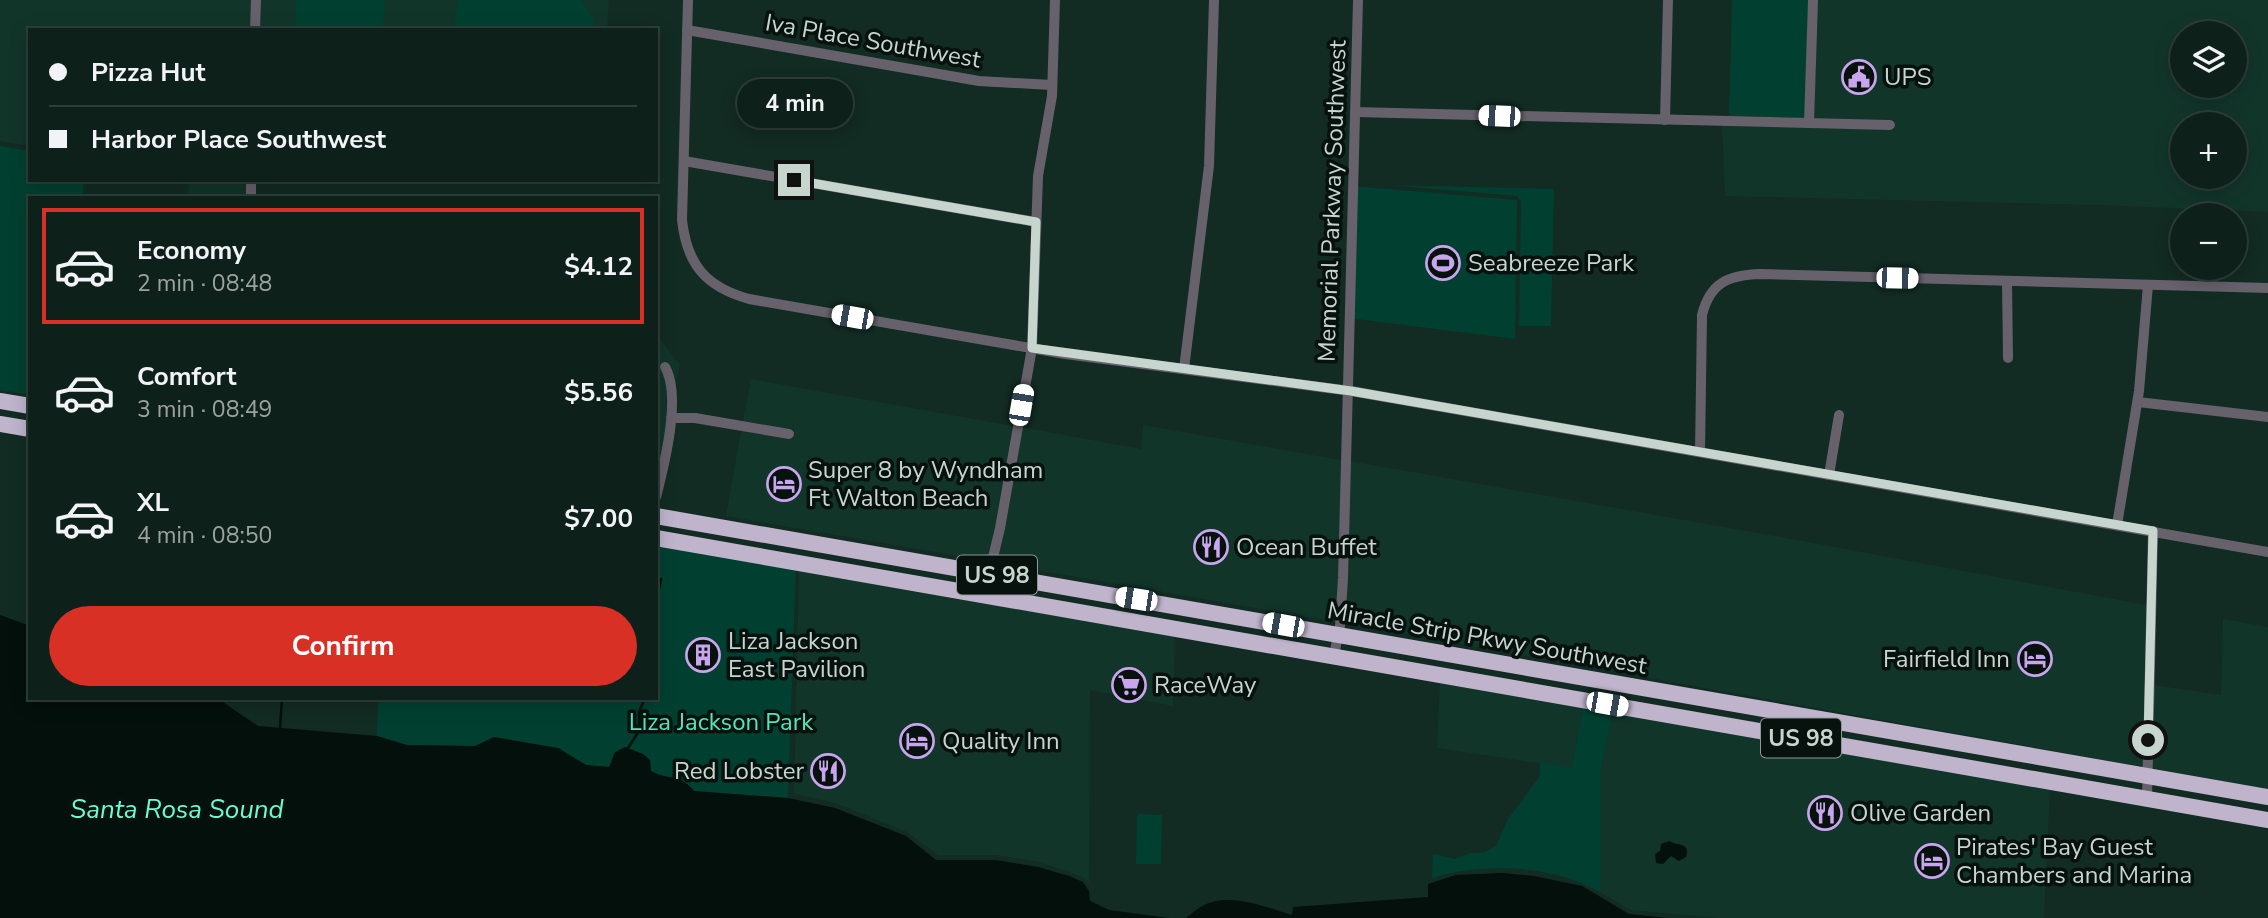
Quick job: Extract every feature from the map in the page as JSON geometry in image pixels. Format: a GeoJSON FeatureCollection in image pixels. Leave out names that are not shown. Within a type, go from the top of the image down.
{"type":"FeatureCollection","features":[{"type":"Feature","properties":{"kind":"highway"},"geometry":{"type":"LineString","coordinates":[[28,406],[4,401],[2,424],[28,429]]}},
{"type":"Feature","properties":{"kind":"highway","name":"Miracle Strip Pkwy Southwest"},"geometry":{"type":"LineString","coordinates":[[658,516],[2268,797]]}},
{"type":"Feature","properties":{"kind":"highway","name":"Miracle Strip Pkwy Southwest"},"geometry":{"type":"LineString","coordinates":[[658,538],[2268,820]]}},
{"type":"Feature","properties":{"kind":"street"},"geometry":{"type":"LineString","coordinates":[[255,28],[256,0]]}},
{"type":"Feature","properties":{"kind":"street"},"geometry":{"type":"LineString","coordinates":[[688,0],[682,220],[686,245],[697,267],[720,289],[749,299],[1032,348],[1348,391],[2268,552]]}},
{"type":"Feature","properties":{"kind":"street"},"geometry":{"type":"LineString","coordinates":[[984,596],[1000,528],[1032,348],[1038,176],[1051,108],[1055,0]]}},
{"type":"Feature","properties":{"kind":"street"},"geometry":{"type":"LineString","coordinates":[[1184,369],[1207,193],[1214,0]]}},
{"type":"Feature","properties":{"kind":"street","name":"Memorial Parkway Southwest"},"geometry":{"type":"LineString","coordinates":[[1334,655],[1343,578],[1358,0]]}},
{"type":"Feature","properties":{"kind":"street"},"geometry":{"type":"LineString","coordinates":[[1665,120],[1668,0]]}},
{"type":"Feature","properties":{"kind":"street"},"geometry":{"type":"LineString","coordinates":[[1809,123],[1812,0]]}},
{"type":"Feature","properties":{"kind":"street","name":"Iva Place Southwest"},"geometry":{"type":"LineString","coordinates":[[687,30],[979,81],[1052,85]]}},
{"type":"Feature","properties":{"kind":"street"},"geometry":{"type":"LineString","coordinates":[[1355,112],[1891,125]]}},
{"type":"Feature","properties":{"kind":"street"},"geometry":{"type":"LineString","coordinates":[[684,161],[1036,222]]}},
{"type":"Feature","properties":{"kind":"street"},"geometry":{"type":"LineString","coordinates":[[1700,452],[1702,315],[1709,296],[1722,282],[1732,277],[1760,274],[2268,288]]}},
{"type":"Feature","properties":{"kind":"street"},"geometry":{"type":"LineString","coordinates":[[2007,281],[2008,358]]}},
{"type":"Feature","properties":{"kind":"street"},"geometry":{"type":"LineString","coordinates":[[2117,525],[2138,402],[2148,285]]}},
{"type":"Feature","properties":{"kind":"street"},"geometry":{"type":"LineString","coordinates":[[658,489],[670,438],[671,378],[665,367]]}},
{"type":"Feature","properties":{"kind":"street"},"geometry":{"type":"LineString","coordinates":[[2138,402],[2268,417]]}},
{"type":"Feature","properties":{"kind":"street"},"geometry":{"type":"LineString","coordinates":[[1829,475],[1839,415]]}},
{"type":"Feature","properties":{"kind":"street"},"geometry":{"type":"LineString","coordinates":[[671,418],[695,418],[789,434]]}},
{"type":"Feature","properties":{"kind":"street"},"geometry":{"type":"LineString","coordinates":[[2147,799],[2153,531]]}},
{"type":"Feature","properties":{"kind":"shaded area"},"geometry":{"type":"Polygon","coordinates":[[[0,0],[609,0],[607,28],[28,28],[28,146],[0,141],[0,0]]]}},
{"type":"Feature","properties":{"kind":"shaded area"},"geometry":{"type":"Polygon","coordinates":[[[1817,0],[2268,0],[2268,212],[2247,211],[2247,203],[2170,203],[2170,208],[1725,196],[1722,126],[1895,130],[1895,120],[1814,118],[1817,0]]]}},
{"type":"Feature","properties":{"kind":"shaded area"},"geometry":{"type":"Polygon","coordinates":[[[189,182],[232,182],[247,185],[246,196],[187,196],[189,182]]]}},
{"type":"Feature","properties":{"kind":"shaded area"},"geometry":{"type":"Polygon","coordinates":[[[658,337],[680,365],[675,387],[675,378],[667,360],[659,366],[666,379],[666,435],[658,469],[658,337]]]}},
{"type":"Feature","properties":{"kind":"shaded area"},"geometry":{"type":"Polygon","coordinates":[[[751,379],[1013,426],[987,561],[726,516],[741,431],[793,440],[794,429],[743,421],[751,379]]]}},
{"type":"Feature","properties":{"kind":"shaded area"},"geometry":{"type":"Polygon","coordinates":[[[1143,425],[1341,460],[1339,577],[1335,622],[996,563],[1022,427],[1141,449],[1143,425]]]}},
{"type":"Feature","properties":{"kind":"shaded area"},"geometry":{"type":"Polygon","coordinates":[[[1350,461],[2147,605],[2143,767],[1345,623],[1350,461]]]}},
{"type":"Feature","properties":{"kind":"shaded area"},"geometry":{"type":"Polygon","coordinates":[[[799,571],[1175,636],[1173,706],[1090,690],[1089,883],[1070,872],[1039,862],[996,855],[938,855],[907,832],[836,803],[794,794],[799,571]]]}},
{"type":"Feature","properties":{"kind":"shaded area"},"geometry":{"type":"Polygon","coordinates":[[[2223,619],[2268,627],[2268,789],[2152,768],[2154,685],[2221,695],[2223,619]]]}},
{"type":"Feature","properties":{"kind":"shaded area"},"geometry":{"type":"Polygon","coordinates":[[[1440,683],[1583,708],[1572,768],[1437,748],[1440,683]]]}},
{"type":"Feature","properties":{"kind":"shaded area"},"geometry":{"type":"Polygon","coordinates":[[[1613,713],[2050,790],[2044,918],[1719,918],[1630,910],[1600,892],[1600,772],[1613,713]]]}},
{"type":"Feature","properties":{"kind":"green space"},"geometry":{"type":"Polygon","coordinates":[[[296,0],[384,0],[383,28],[295,28],[296,0]]]}},
{"type":"Feature","properties":{"kind":"green space"},"geometry":{"type":"Polygon","coordinates":[[[459,0],[581,0],[596,28],[453,28],[459,0]]]}},
{"type":"Feature","properties":{"kind":"green space"},"geometry":{"type":"Polygon","coordinates":[[[1732,0],[1808,0],[1805,118],[1729,116],[1732,0]]]}},
{"type":"Feature","properties":{"kind":"green space"},"geometry":{"type":"Polygon","coordinates":[[[0,146],[28,151],[28,182],[84,182],[83,196],[28,196],[28,395],[0,390],[0,146]]]}},
{"type":"Feature","properties":{"kind":"green space"},"geometry":{"type":"Polygon","coordinates":[[[1388,185],[1554,189],[1551,326],[1519,326],[1521,201],[1517,196],[1388,185]]]}},
{"type":"Feature","properties":{"kind":"green space","name":"Seabreeze Park"},"geometry":{"type":"Polygon","coordinates":[[[1353,186],[1517,200],[1515,339],[1349,318],[1353,186]]]}},
{"type":"Feature","properties":{"kind":"green space","name":"Liza Jackson Park"},"geometry":{"type":"Polygon","coordinates":[[[658,538],[796,563],[788,798],[694,791],[683,781],[651,771],[650,760],[643,754],[615,752],[610,767],[586,765],[558,748],[494,737],[475,746],[407,745],[377,736],[378,700],[658,700],[658,538]]]}},
{"type":"Feature","properties":{"kind":"green space"},"geometry":{"type":"Polygon","coordinates":[[[1583,708],[1613,713],[1600,772],[1600,892],[1561,876],[1518,869],[1473,870],[1432,878],[1433,854],[1455,859],[1471,853],[1485,852],[1496,846],[1508,819],[1540,776],[1540,762],[1572,768],[1583,708]]]}},
{"type":"Feature","properties":{"kind":"green space"},"geometry":{"type":"Polygon","coordinates":[[[1137,814],[1162,815],[1161,864],[1136,864],[1137,814]]]}},
{"type":"Feature","properties":{"kind":"water","name":"Santa Rosa Sound"},"geometry":{"type":"Polygon","coordinates":[[[0,615],[28,625],[28,700],[220,700],[258,726],[377,736],[407,745],[475,746],[494,737],[558,748],[586,765],[609,767],[615,752],[625,747],[650,760],[651,771],[683,781],[694,791],[788,798],[835,808],[906,836],[936,860],[996,860],[1038,867],[1083,882],[1089,891],[1090,901],[1109,910],[1169,918],[0,918],[0,615]]]}},
{"type":"Feature","properties":{"kind":"water"},"geometry":{"type":"Polygon","coordinates":[[[1669,841],[1685,847],[1686,857],[1679,861],[1671,856],[1663,864],[1656,863],[1655,854],[1660,851],[1661,844],[1669,841]]]}},
{"type":"Feature","properties":{"kind":"water"},"geometry":{"type":"Polygon","coordinates":[[[1502,873],[1534,876],[1582,886],[1629,914],[1668,918],[1186,918],[1204,905],[1225,900],[1248,902],[1292,915],[1293,907],[1428,897],[1428,884],[1456,875],[1502,873]]]}},
{"type":"Feature","properties":{"kind":"waterway"},"geometry":{"type":"LineString","coordinates":[[658,594],[661,579]]}},
{"type":"Feature","properties":{"kind":"waterway"},"geometry":{"type":"LineString","coordinates":[[280,728],[282,700]]}},
{"type":"Feature","properties":{"kind":"waterway"},"geometry":{"type":"LineString","coordinates":[[628,748],[639,731],[639,712],[644,700]]}},
{"type":"Feature","properties":{"kind":"place","name":"UPS"},"geometry":{"type":"Point","coordinates":[1859,77]}},
{"type":"Feature","properties":{"kind":"place","name":"Seabreeze Park"},"geometry":{"type":"Point","coordinates":[1443,263]}},
{"type":"Feature","properties":{"kind":"place","name":"Super 8 by Wyndham Ft Walton Beach"},"geometry":{"type":"Point","coordinates":[784,484]}},
{"type":"Feature","properties":{"kind":"place","name":"Ocean Buffet"},"geometry":{"type":"Point","coordinates":[1211,547]}},
{"type":"Feature","properties":{"kind":"place","name":"Liza Jackson East Pavilion"},"geometry":{"type":"Point","coordinates":[703,655]}},
{"type":"Feature","properties":{"kind":"place","name":"Fairfield Inn"},"geometry":{"type":"Point","coordinates":[2035,659]}},
{"type":"Feature","properties":{"kind":"place","name":"RaceWay"},"geometry":{"type":"Point","coordinates":[1129,685]}},
{"type":"Feature","properties":{"kind":"place","name":"Quality Inn"},"geometry":{"type":"Point","coordinates":[917,741]}},
{"type":"Feature","properties":{"kind":"place","name":"Red Lobster"},"geometry":{"type":"Point","coordinates":[828,771]}},
{"type":"Feature","properties":{"kind":"place","name":"Olive Garden"},"geometry":{"type":"Point","coordinates":[1825,813]}},
{"type":"Feature","properties":{"kind":"place","name":"Pirates' Bay Guest Chambers and Marina"},"geometry":{"type":"Point","coordinates":[1932,861]}},
{"type":"Feature","properties":{"kind":"route"},"geometry":{"type":"LineString","coordinates":[[794,180],[1036,222],[1032,348],[1351,391],[2153,531],[2148,740]]}}]}
